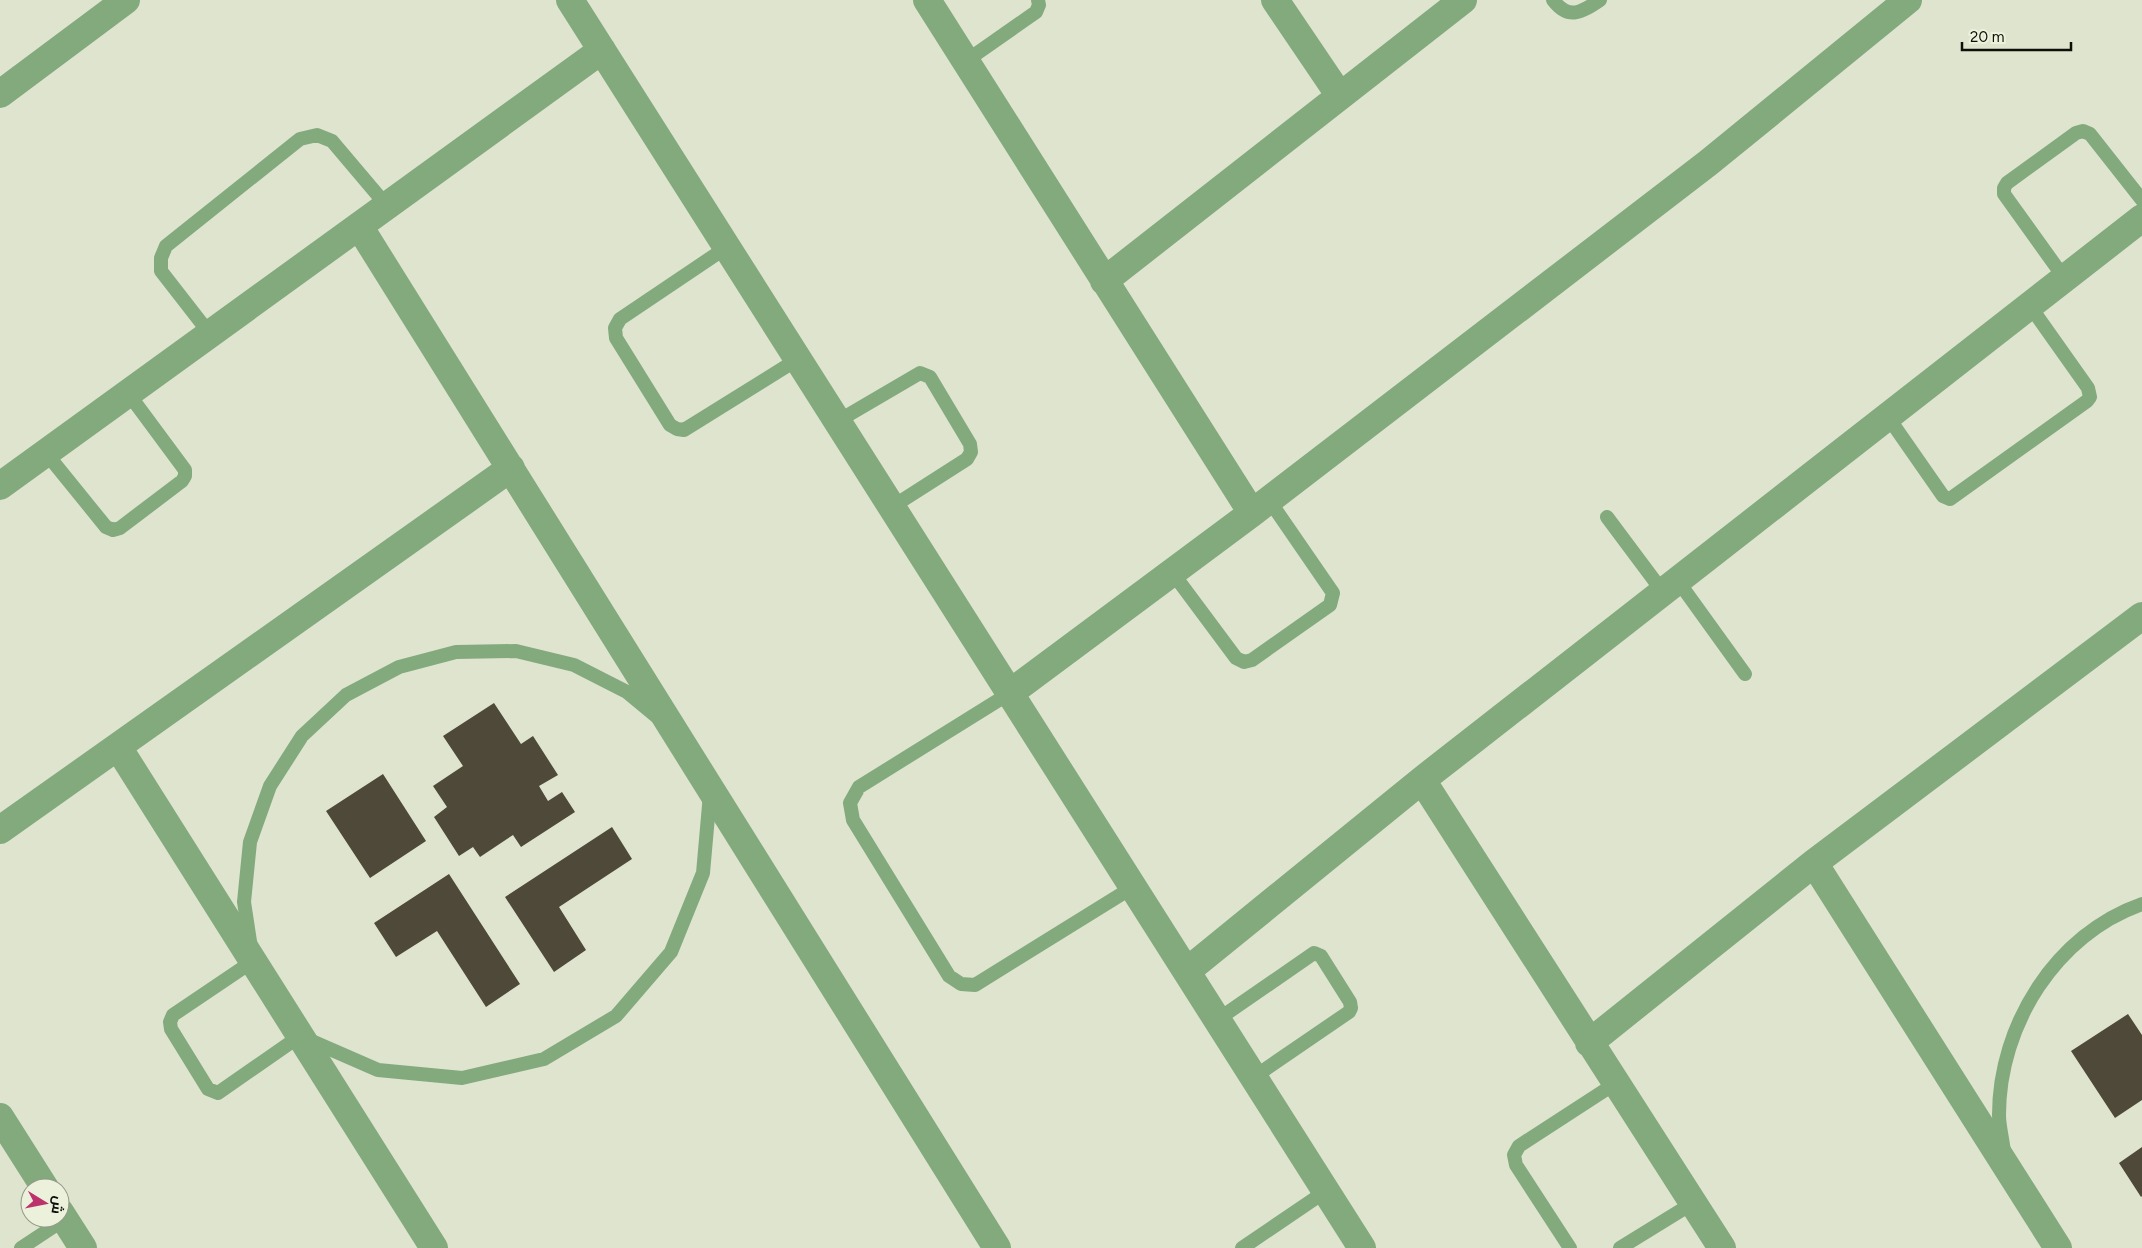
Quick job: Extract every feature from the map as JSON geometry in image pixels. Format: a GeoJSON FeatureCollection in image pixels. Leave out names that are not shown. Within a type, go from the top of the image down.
{"type":"FeatureCollection","features":[{"type":"Feature","properties":{"kind":"street"},"geometry":{"type":"LineString","coordinates":[[0,94],[126,0]]}},
{"type":"Feature","properties":{"kind":"street"},"geometry":{"type":"LineString","coordinates":[[570,0],[1362,1248]]}},
{"type":"Feature","properties":{"kind":"street"},"geometry":{"type":"LineString","coordinates":[[927,0],[1104,281],[1261,507]]}},
{"type":"Feature","properties":{"kind":"street"},"geometry":{"type":"LineString","coordinates":[[1276,0],[1340,96]]}},
{"type":"Feature","properties":{"kind":"street"},"geometry":{"type":"LineString","coordinates":[[1104,281],[1463,0]]}},
{"type":"Feature","properties":{"kind":"street"},"geometry":{"type":"LineString","coordinates":[[1010,693],[1261,507],[1708,163],[1908,0]]}},
{"type":"Feature","properties":{"kind":"street"},"geometry":{"type":"LineString","coordinates":[[0,486],[602,50]]}},
{"type":"Feature","properties":{"kind":"street"},"geometry":{"type":"LineString","coordinates":[[1187,972],[1422,780],[2142,218]]}},
{"type":"Feature","properties":{"kind":"street"},"geometry":{"type":"LineString","coordinates":[[359,226],[997,1248]]}},
{"type":"Feature","properties":{"kind":"street"},"geometry":{"type":"LineString","coordinates":[[0,830],[511,468]]}},
{"type":"Feature","properties":{"kind":"street"},"geometry":{"type":"LineString","coordinates":[[1590,1042],[1814,863],[2142,616]]}},
{"type":"Feature","properties":{"kind":"street"},"geometry":{"type":"LineString","coordinates":[[118,747],[434,1248]]}},
{"type":"Feature","properties":{"kind":"street"},"geometry":{"type":"LineString","coordinates":[[1422,780],[1722,1248]]}},
{"type":"Feature","properties":{"kind":"street"},"geometry":{"type":"LineString","coordinates":[[1814,863],[2058,1248]]}},
{"type":"Feature","properties":{"kind":"street"},"geometry":{"type":"LineString","coordinates":[[0,1116],[39,1178]]}},
{"type":"Feature","properties":{"kind":"street"},"geometry":{"type":"LineString","coordinates":[[70,1228],[83,1248]]}},
{"type":"Feature","properties":{"kind":"lane"},"geometry":{"type":"LineString","coordinates":[[966,61],[1036,12],[1039,5],[1038,0]]}},
{"type":"Feature","properties":{"kind":"lane"},"geometry":{"type":"LineString","coordinates":[[1553,0],[1558,7],[1570,14],[1584,11],[1600,0]]}},
{"type":"Feature","properties":{"kind":"lane"},"geometry":{"type":"LineString","coordinates":[[2065,278],[2004,194],[2004,188],[2007,184],[2076,133],[2083,131],[2090,134],[2142,200]]}},
{"type":"Feature","properties":{"kind":"lane"},"geometry":{"type":"LineString","coordinates":[[210,334],[161,271],[161,258],[166,246],[300,139],[316,135],[332,141],[387,206]]}},
{"type":"Feature","properties":{"kind":"lane"},"geometry":{"type":"LineString","coordinates":[[727,247],[620,319],[615,328],[616,338],[670,424],[677,429],[684,430],[798,359]]}},
{"type":"Feature","properties":{"kind":"lane"},"geometry":{"type":"LineString","coordinates":[[1888,417],[1943,496],[1950,498],[2087,401],[2090,397],[2088,388],[2030,306]]}},
{"type":"Feature","properties":{"kind":"lane"},"geometry":{"type":"LineString","coordinates":[[838,422],[920,374],[930,377],[970,444],[971,452],[967,459],[892,508]]}},
{"type":"Feature","properties":{"kind":"lane"},"geometry":{"type":"LineString","coordinates":[[46,453],[106,527],[113,530],[120,528],[182,481],[185,476],[184,470],[128,393]]}},
{"type":"Feature","properties":{"kind":"lane"},"geometry":{"type":"LineString","coordinates":[[1172,572],[1236,658],[1244,662],[1252,660],[1330,605],[1333,593],[1261,507]]}},
{"type":"Feature","properties":{"kind":"lane"},"geometry":{"type":"LineString","coordinates":[[1607,517],[1671,586],[1745,674]]}},
{"type":"Feature","properties":{"kind":"lane"},"geometry":{"type":"LineString","coordinates":[[674,730],[627,692],[574,665],[516,651],[456,652],[399,666],[346,695],[302,736],[270,786],[250,842],[244,902],[253,961],[174,1016],[170,1022],[171,1030],[208,1089],[218,1093],[300,1036],[378,1070],[462,1078],[544,1059],[616,1016],[671,952],[703,874],[710,788]]}},
{"type":"Feature","properties":{"kind":"lane"},"geometry":{"type":"LineString","coordinates":[[1010,693],[859,787],[850,803],[853,820],[949,976],[961,984],[975,985],[1133,887]]}},
{"type":"Feature","properties":{"kind":"lane"},"geometry":{"type":"LineString","coordinates":[[2006,1166],[1999,1115],[2005,1064],[2021,1016],[2047,973],[2084,936],[2126,909],[2142,904]]}},
{"type":"Feature","properties":{"kind":"lane"},"geometry":{"type":"LineString","coordinates":[[1217,1020],[1314,953],[1320,956],[1350,1002],[1351,1008],[1349,1012],[1254,1077]]}},
{"type":"Feature","properties":{"kind":"lane"},"geometry":{"type":"LineString","coordinates":[[1570,1248],[1516,1165],[1514,1155],[1519,1146],[1616,1084]]}},
{"type":"Feature","properties":{"kind":"lane"},"geometry":{"type":"LineString","coordinates":[[1242,1248],[1326,1192]]}},
{"type":"Feature","properties":{"kind":"lane"},"geometry":{"type":"LineString","coordinates":[[1620,1248],[1694,1203]]}},
{"type":"Feature","properties":{"kind":"lane"},"geometry":{"type":"LineString","coordinates":[[21,1248],[46,1228]]}},
{"type":"Feature","properties":{"kind":"building"},"geometry":{"type":"Polygon","coordinates":[[[494,703],[521,744],[533,736],[558,775],[539,786],[548,801],[562,792],[575,812],[521,847],[513,835],[480,857],[473,847],[459,856],[434,817],[447,807],[433,786],[463,766],[443,736],[494,703]]]}},
{"type":"Feature","properties":{"kind":"building"},"geometry":{"type":"Polygon","coordinates":[[[383,774],[426,841],[370,878],[326,811],[383,774]]]}},
{"type":"Feature","properties":{"kind":"building"},"geometry":{"type":"Polygon","coordinates":[[[612,827],[632,859],[559,907],[586,950],[554,972],[505,897],[612,827]]]}},
{"type":"Feature","properties":{"kind":"building"},"geometry":{"type":"Polygon","coordinates":[[[449,874],[520,984],[486,1007],[437,931],[396,957],[374,923],[449,874]]]}},
{"type":"Feature","properties":{"kind":"building"},"geometry":{"type":"Polygon","coordinates":[[[2128,1014],[2142,1035],[2142,1100],[2115,1118],[2071,1051],[2128,1014]]]}},
{"type":"Feature","properties":{"kind":"building"},"geometry":{"type":"Polygon","coordinates":[[[2142,1147],[2142,1196],[2141,1197],[2119,1163],[2142,1147]]]}}]}
